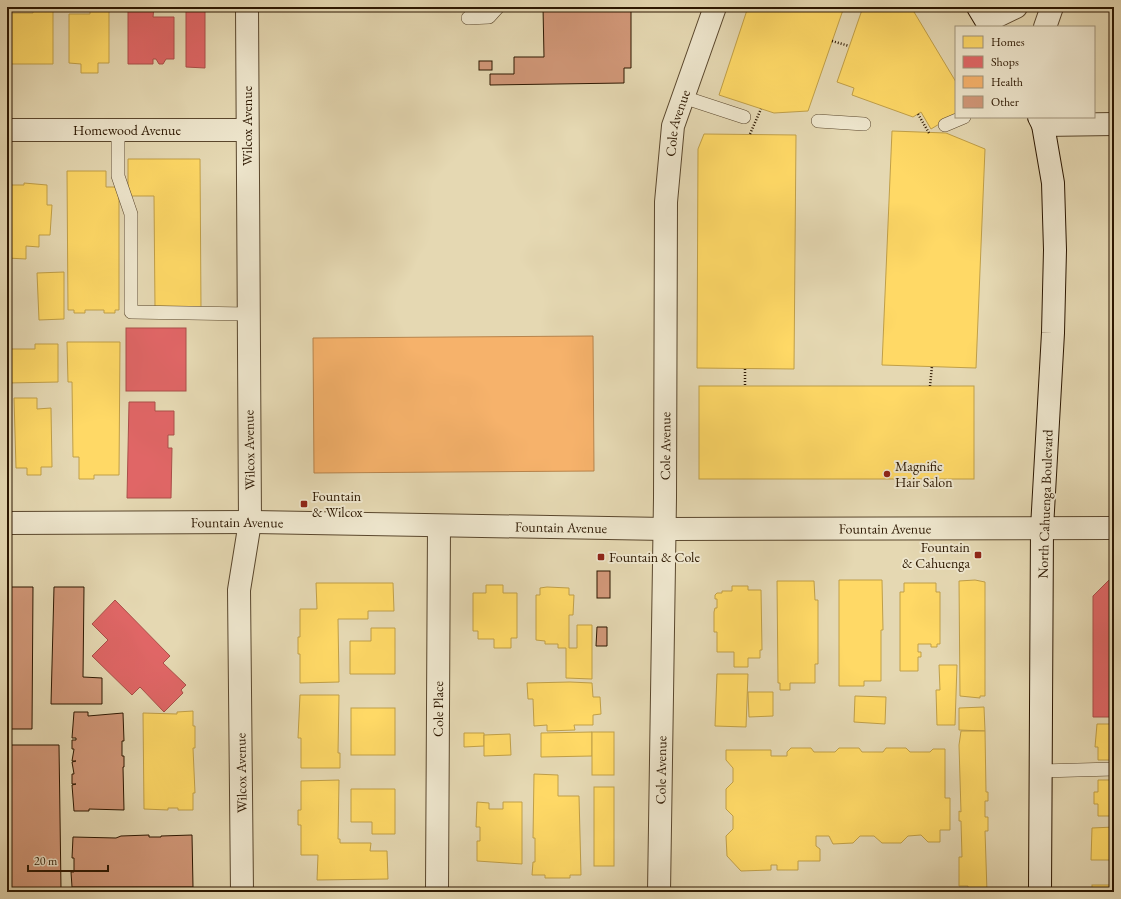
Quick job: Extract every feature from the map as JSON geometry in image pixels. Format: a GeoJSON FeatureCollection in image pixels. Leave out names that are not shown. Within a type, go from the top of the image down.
{"type":"FeatureCollection","features":[{"type":"Feature","properties":{"kind":"street","name":"Wilcox Avenue"},"geometry":{"type":"LineString","coordinates":[[242,892],[238,590],[250,522],[247,314],[247,7]]}},
{"type":"Feature","properties":{"kind":"street","name":"Cole Avenue"},"geometry":{"type":"LineString","coordinates":[[659,892],[665,529],[666,202],[672,126],[714,7]]}},
{"type":"Feature","properties":{"kind":"street"},"geometry":{"type":"LineString","coordinates":[[985,18],[1016,7]]}},
{"type":"Feature","properties":{"kind":"street"},"geometry":{"type":"LineString","coordinates":[[1045,26],[1052,7]]}},
{"type":"Feature","properties":{"kind":"street"},"geometry":{"type":"LineString","coordinates":[[1041,121],[1114,124]]}},
{"type":"Feature","properties":{"kind":"street","name":"North Cahuenga Boulevard"},"geometry":{"type":"LineString","coordinates":[[1040,892],[1042,528],[1053,333],[1055,250],[1053,183],[1041,121]]}},
{"type":"Feature","properties":{"kind":"street","name":"Homewood Avenue"},"geometry":{"type":"LineString","coordinates":[[7,130],[247,130]]}},
{"type":"Feature","properties":{"kind":"street","name":"Fountain Avenue"},"geometry":{"type":"LineString","coordinates":[[7,523],[250,522],[665,529],[1114,528]]}},
{"type":"Feature","properties":{"kind":"street","name":"Cole Place"},"geometry":{"type":"LineString","coordinates":[[436,892],[439,526]]}},
{"type":"Feature","properties":{"kind":"lane"},"geometry":{"type":"LineString","coordinates":[[468,18],[489,17],[498,7]]}},
{"type":"Feature","properties":{"kind":"lane"},"geometry":{"type":"LineString","coordinates":[[683,97],[744,117]]}},
{"type":"Feature","properties":{"kind":"lane"},"geometry":{"type":"LineString","coordinates":[[945,125],[962,118]]}},
{"type":"Feature","properties":{"kind":"lane"},"geometry":{"type":"LineString","coordinates":[[818,122],[864,124]]}},
{"type":"Feature","properties":{"kind":"lane"},"geometry":{"type":"LineString","coordinates":[[118,130],[118,176],[131,214],[131,312],[247,314]]}},
{"type":"Feature","properties":{"kind":"lane"},"geometry":{"type":"LineString","coordinates":[[1041,771],[1114,769]]}},
{"type":"Feature","properties":{"kind":"path"},"geometry":{"type":"LineString","coordinates":[[832,41],[849,46]]}},
{"type":"Feature","properties":{"kind":"path"},"geometry":{"type":"LineString","coordinates":[[750,134],[761,109]]}},
{"type":"Feature","properties":{"kind":"path"},"geometry":{"type":"LineString","coordinates":[[918,114],[929,133]]}},
{"type":"Feature","properties":{"kind":"path"},"geometry":{"type":"LineString","coordinates":[[930,386],[932,366]]}},
{"type":"Feature","properties":{"kind":"path"},"geometry":{"type":"LineString","coordinates":[[745,369],[745,386]]}},
{"type":"Feature","properties":{"kind":"building: Homes"},"geometry":{"type":"Polygon","coordinates":[[[90,7],[109,7],[109,63],[98,63],[98,73],[81,73],[81,64],[69,63],[69,14],[90,14],[90,7]]]}},
{"type":"Feature","properties":{"kind":"building: Homes"},"geometry":{"type":"Polygon","coordinates":[[[748,7],[844,7],[808,111],[774,113],[719,95],[748,7]]]}},
{"type":"Feature","properties":{"kind":"building: Homes"},"geometry":{"type":"Polygon","coordinates":[[[863,7],[911,7],[955,80],[955,115],[931,129],[921,112],[913,117],[852,95],[854,88],[837,82],[863,7]]]}},
{"type":"Feature","properties":{"kind":"building: Homes"},"geometry":{"type":"Polygon","coordinates":[[[33,8],[53,8],[53,64],[7,64],[7,13],[33,13],[33,8]]]}},
{"type":"Feature","properties":{"kind":"building: Homes"},"geometry":{"type":"Polygon","coordinates":[[[892,131],[946,133],[985,149],[976,368],[882,365],[892,131]]]}},
{"type":"Feature","properties":{"kind":"building: Homes"},"geometry":{"type":"Polygon","coordinates":[[[704,134],[796,135],[794,369],[697,368],[698,149],[704,134]]]}},
{"type":"Feature","properties":{"kind":"building: Homes"},"geometry":{"type":"Polygon","coordinates":[[[128,159],[200,159],[201,308],[155,309],[154,196],[128,196],[128,159]]]}},
{"type":"Feature","properties":{"kind":"building: Homes"},"geometry":{"type":"Polygon","coordinates":[[[67,171],[106,171],[106,187],[119,187],[119,310],[115,310],[115,313],[104,313],[104,310],[85,310],[85,313],[74,313],[74,310],[68,310],[67,171]]]}},
{"type":"Feature","properties":{"kind":"building: Homes"},"geometry":{"type":"Polygon","coordinates":[[[24,183],[47,185],[47,205],[52,205],[50,235],[39,235],[39,247],[26,246],[26,259],[7,258],[8,185],[24,185],[24,183]]]}},
{"type":"Feature","properties":{"kind":"building: Homes"},"geometry":{"type":"Polygon","coordinates":[[[64,272],[64,319],[39,320],[37,273],[64,272]]]}},
{"type":"Feature","properties":{"kind":"building: Homes"},"geometry":{"type":"Polygon","coordinates":[[[67,342],[120,342],[119,475],[94,475],[94,479],[79,479],[79,457],[73,457],[72,382],[68,382],[67,342]]]}},
{"type":"Feature","properties":{"kind":"building: Homes"},"geometry":{"type":"Polygon","coordinates":[[[35,344],[58,344],[58,382],[8,383],[8,349],[35,349],[35,344]]]}},
{"type":"Feature","properties":{"kind":"building: Homes"},"geometry":{"type":"Polygon","coordinates":[[[699,386],[974,386],[974,479],[699,479],[699,386]]]}},
{"type":"Feature","properties":{"kind":"building: Homes"},"geometry":{"type":"Polygon","coordinates":[[[14,398],[37,398],[37,409],[51,408],[52,467],[41,467],[41,475],[27,475],[27,468],[16,468],[14,398]]]}},
{"type":"Feature","properties":{"kind":"building: Homes"},"geometry":{"type":"Polygon","coordinates":[[[839,580],[882,580],[883,630],[881,630],[881,681],[864,681],[864,686],[839,686],[839,580]]]}},
{"type":"Feature","properties":{"kind":"building: Homes"},"geometry":{"type":"Polygon","coordinates":[[[975,580],[985,582],[985,696],[980,696],[980,698],[960,696],[959,581],[975,580]]]}},
{"type":"Feature","properties":{"kind":"building: Homes"},"geometry":{"type":"Polygon","coordinates":[[[777,581],[814,581],[815,600],[818,600],[818,664],[815,664],[815,683],[790,683],[790,690],[780,690],[780,683],[778,683],[777,581]]]}},
{"type":"Feature","properties":{"kind":"building: Homes"},"geometry":{"type":"Polygon","coordinates":[[[316,583],[393,583],[394,611],[368,611],[368,619],[338,619],[339,682],[300,683],[300,654],[298,654],[298,637],[300,637],[300,609],[317,609],[316,583]]]}},
{"type":"Feature","properties":{"kind":"building: Homes"},"geometry":{"type":"Polygon","coordinates":[[[904,583],[936,583],[936,592],[940,592],[940,644],[937,644],[937,647],[931,647],[931,644],[918,644],[918,652],[921,652],[921,657],[918,657],[918,671],[900,671],[900,592],[904,592],[904,583]]]}},
{"type":"Feature","properties":{"kind":"building: Homes"},"geometry":{"type":"Polygon","coordinates":[[[486,585],[503,585],[503,593],[517,593],[517,638],[511,638],[511,648],[494,648],[494,639],[478,639],[478,631],[473,631],[473,593],[486,593],[486,585]]]}},
{"type":"Feature","properties":{"kind":"building: Homes"},"geometry":{"type":"Polygon","coordinates":[[[732,586],[748,586],[748,590],[761,590],[762,650],[760,650],[760,658],[748,658],[748,667],[734,667],[734,652],[717,652],[717,632],[714,632],[714,612],[715,608],[717,608],[717,599],[715,599],[715,595],[717,593],[722,593],[722,591],[732,591],[732,586]]]}},
{"type":"Feature","properties":{"kind":"building: Homes"},"geometry":{"type":"Polygon","coordinates":[[[540,588],[569,588],[569,595],[574,595],[573,615],[569,615],[569,648],[577,648],[577,625],[592,625],[592,679],[566,678],[566,648],[558,648],[558,644],[545,644],[545,641],[536,640],[536,595],[540,595],[540,588]]]}},
{"type":"Feature","properties":{"kind":"building: Homes"},"geometry":{"type":"Polygon","coordinates":[[[371,628],[395,628],[395,674],[350,674],[350,641],[371,641],[371,628]]]}},
{"type":"Feature","properties":{"kind":"building: Homes"},"geometry":{"type":"Polygon","coordinates":[[[939,665],[957,665],[955,725],[937,725],[936,690],[940,690],[939,665]]]}},
{"type":"Feature","properties":{"kind":"building: Homes"},"geometry":{"type":"Polygon","coordinates":[[[717,674],[748,674],[746,727],[715,726],[717,674]]]}},
{"type":"Feature","properties":{"kind":"building: Homes"},"geometry":{"type":"Polygon","coordinates":[[[527,683],[592,683],[593,697],[600,697],[601,714],[593,715],[593,725],[574,725],[575,730],[547,731],[547,725],[534,726],[533,699],[528,699],[527,683]]]}},
{"type":"Feature","properties":{"kind":"building: Homes"},"geometry":{"type":"Polygon","coordinates":[[[748,692],[773,692],[773,716],[749,717],[748,692]]]}},
{"type":"Feature","properties":{"kind":"building: Homes"},"geometry":{"type":"Polygon","coordinates":[[[300,695],[339,695],[338,753],[340,753],[340,768],[301,768],[301,738],[298,738],[300,695]]]}},
{"type":"Feature","properties":{"kind":"building: Homes"},"geometry":{"type":"Polygon","coordinates":[[[855,696],[886,697],[885,724],[854,722],[855,696]]]}},
{"type":"Feature","properties":{"kind":"building: Homes"},"geometry":{"type":"Polygon","coordinates":[[[984,707],[985,731],[959,730],[959,708],[984,707]]]}},
{"type":"Feature","properties":{"kind":"building: Homes"},"geometry":{"type":"Polygon","coordinates":[[[351,708],[395,708],[395,755],[351,755],[351,708]]]}},
{"type":"Feature","properties":{"kind":"building: Homes"},"geometry":{"type":"Polygon","coordinates":[[[193,711],[193,726],[195,726],[195,748],[193,748],[195,793],[193,793],[193,810],[178,810],[178,808],[168,808],[168,810],[144,809],[143,713],[177,714],[177,712],[193,711]]]}},
{"type":"Feature","properties":{"kind":"building: Homes"},"geometry":{"type":"Polygon","coordinates":[[[1097,724],[1114,724],[1114,760],[1098,760],[1098,747],[1095,747],[1097,724]]]}},
{"type":"Feature","properties":{"kind":"building: Homes"},"geometry":{"type":"Polygon","coordinates":[[[961,731],[985,731],[986,792],[988,792],[988,801],[985,801],[985,817],[988,817],[988,831],[985,831],[987,892],[968,892],[968,886],[959,886],[959,857],[962,857],[961,821],[959,821],[959,811],[961,812],[959,745],[961,731]]]}},
{"type":"Feature","properties":{"kind":"building: Homes"},"geometry":{"type":"Polygon","coordinates":[[[592,732],[592,756],[541,757],[541,733],[592,732]]]}},
{"type":"Feature","properties":{"kind":"building: Homes"},"geometry":{"type":"Polygon","coordinates":[[[592,732],[614,732],[614,775],[592,775],[592,732]]]}},
{"type":"Feature","properties":{"kind":"building: Homes"},"geometry":{"type":"Polygon","coordinates":[[[464,733],[484,733],[484,746],[464,747],[464,733]]]}},
{"type":"Feature","properties":{"kind":"building: Homes"},"geometry":{"type":"Polygon","coordinates":[[[510,734],[511,755],[484,756],[484,735],[510,734]]]}},
{"type":"Feature","properties":{"kind":"building: Homes"},"geometry":{"type":"Polygon","coordinates":[[[791,748],[811,748],[814,752],[835,752],[839,748],[859,748],[862,752],[883,752],[886,748],[906,748],[910,752],[930,752],[933,749],[945,749],[945,798],[950,798],[950,830],[940,830],[940,842],[928,842],[921,835],[908,836],[901,843],[882,843],[874,836],[860,836],[853,843],[833,844],[829,836],[816,836],[816,846],[820,849],[820,861],[798,861],[798,870],[777,870],[777,865],[771,865],[771,870],[741,871],[727,856],[726,836],[733,829],[733,816],[726,809],[726,789],[733,782],[733,768],[726,760],[726,750],[771,750],[771,756],[787,756],[787,752],[791,748]]]}},
{"type":"Feature","properties":{"kind":"building: Homes"},"geometry":{"type":"Polygon","coordinates":[[[534,774],[558,775],[558,796],[579,796],[581,875],[570,875],[570,878],[545,878],[545,875],[532,875],[533,862],[535,862],[535,838],[533,838],[534,774]]]}},
{"type":"Feature","properties":{"kind":"building: Homes"},"geometry":{"type":"Polygon","coordinates":[[[339,780],[338,839],[340,839],[340,843],[371,843],[370,851],[387,851],[388,879],[317,880],[318,855],[301,855],[301,825],[298,825],[298,810],[301,810],[301,781],[339,780]]]}},
{"type":"Feature","properties":{"kind":"building: Homes"},"geometry":{"type":"Polygon","coordinates":[[[1098,780],[1114,780],[1114,816],[1098,816],[1098,804],[1094,804],[1094,792],[1098,792],[1098,780]]]}},
{"type":"Feature","properties":{"kind":"building: Homes"},"geometry":{"type":"Polygon","coordinates":[[[594,787],[614,787],[614,866],[594,866],[594,787]]]}},
{"type":"Feature","properties":{"kind":"building: Homes"},"geometry":{"type":"Polygon","coordinates":[[[351,789],[395,789],[395,834],[372,834],[372,822],[351,822],[351,789]]]}},
{"type":"Feature","properties":{"kind":"building: Homes"},"geometry":{"type":"Polygon","coordinates":[[[477,802],[489,803],[489,809],[503,809],[503,802],[522,802],[522,864],[477,861],[477,841],[480,841],[480,827],[476,827],[477,802]]]}},
{"type":"Feature","properties":{"kind":"building: Homes"},"geometry":{"type":"Polygon","coordinates":[[[1114,827],[1114,860],[1091,860],[1092,828],[1114,827]]]}},
{"type":"Feature","properties":{"kind":"building: Homes"},"geometry":{"type":"Polygon","coordinates":[[[1092,885],[1114,885],[1114,892],[1092,892],[1092,885]]]}},
{"type":"Feature","properties":{"kind":"building: Shops"},"geometry":{"type":"Polygon","coordinates":[[[128,7],[154,7],[153,17],[174,17],[174,59],[166,59],[163,64],[159,64],[156,59],[153,59],[153,64],[128,64],[128,7]]]}},
{"type":"Feature","properties":{"kind":"building: Shops"},"geometry":{"type":"Polygon","coordinates":[[[186,7],[205,7],[205,68],[186,67],[186,7]]]}},
{"type":"Feature","properties":{"kind":"building: Shops"},"geometry":{"type":"Polygon","coordinates":[[[126,328],[186,328],[186,391],[126,391],[126,328]]]}},
{"type":"Feature","properties":{"kind":"building: Shops"},"geometry":{"type":"Polygon","coordinates":[[[129,402],[155,402],[155,411],[174,411],[174,435],[168,435],[168,448],[172,448],[171,498],[127,498],[129,402]]]}},
{"type":"Feature","properties":{"kind":"building: Shops"},"geometry":{"type":"Polygon","coordinates":[[[1111,578],[1114,578],[1114,717],[1093,717],[1093,596],[1111,578]]]}},
{"type":"Feature","properties":{"kind":"building: Shops"},"geometry":{"type":"Polygon","coordinates":[[[115,600],[170,656],[163,663],[186,685],[181,690],[183,693],[164,712],[140,687],[132,695],[92,656],[108,640],[92,624],[115,600]]]}},
{"type":"Feature","properties":{"kind":"building: Health"},"geometry":{"type":"Polygon","coordinates":[[[593,336],[594,471],[314,473],[313,338],[593,336]]]}},
{"type":"Feature","properties":{"kind":"building: Other"},"geometry":{"type":"Polygon","coordinates":[[[543,7],[631,7],[631,68],[624,68],[624,83],[490,85],[490,74],[514,74],[514,57],[544,57],[543,7]]]}},
{"type":"Feature","properties":{"kind":"building: Other"},"geometry":{"type":"Polygon","coordinates":[[[479,61],[492,61],[492,70],[479,70],[479,61]]]}},
{"type":"Feature","properties":{"kind":"building: Other"},"geometry":{"type":"Polygon","coordinates":[[[597,571],[610,571],[610,598],[597,598],[597,571]]]}},
{"type":"Feature","properties":{"kind":"building: Other"},"geometry":{"type":"Polygon","coordinates":[[[7,587],[33,587],[32,729],[7,729],[7,587]]]}},
{"type":"Feature","properties":{"kind":"building: Other"},"geometry":{"type":"Polygon","coordinates":[[[54,587],[84,587],[83,677],[102,678],[102,704],[51,704],[54,587]]]}},
{"type":"Feature","properties":{"kind":"building: Other"},"geometry":{"type":"Polygon","coordinates":[[[597,627],[607,627],[607,646],[596,646],[597,627]]]}},
{"type":"Feature","properties":{"kind":"building: Other"},"geometry":{"type":"Polygon","coordinates":[[[74,712],[88,712],[88,716],[123,713],[124,741],[122,741],[122,756],[124,756],[124,810],[89,809],[89,811],[74,811],[72,785],[76,784],[72,784],[72,774],[74,774],[72,762],[76,761],[72,761],[74,749],[72,749],[72,740],[76,740],[76,738],[72,738],[74,712]]]}},
{"type":"Feature","properties":{"kind":"building: Other"},"geometry":{"type":"Polygon","coordinates":[[[8,745],[59,745],[61,889],[9,889],[8,745]]]}},
{"type":"Feature","properties":{"kind":"building: Other"},"geometry":{"type":"Polygon","coordinates":[[[149,835],[149,837],[161,837],[192,835],[193,887],[72,887],[71,872],[74,872],[74,858],[72,858],[73,837],[116,838],[121,836],[149,835]]]}},
{"type":"Feature","properties":{"kind":"place","name":"Magnific Hair Salon"},"geometry":{"type":"Point","coordinates":[887,474]}},
{"type":"Feature","properties":{"kind":"place","name":"Fountain & Wilcox"},"geometry":{"type":"Point","coordinates":[304,504]}},
{"type":"Feature","properties":{"kind":"place","name":"Fountain & Cahuenga"},"geometry":{"type":"Point","coordinates":[978,555]}},
{"type":"Feature","properties":{"kind":"place","name":"Fountain & Cole"},"geometry":{"type":"Point","coordinates":[601,557]}}]}
